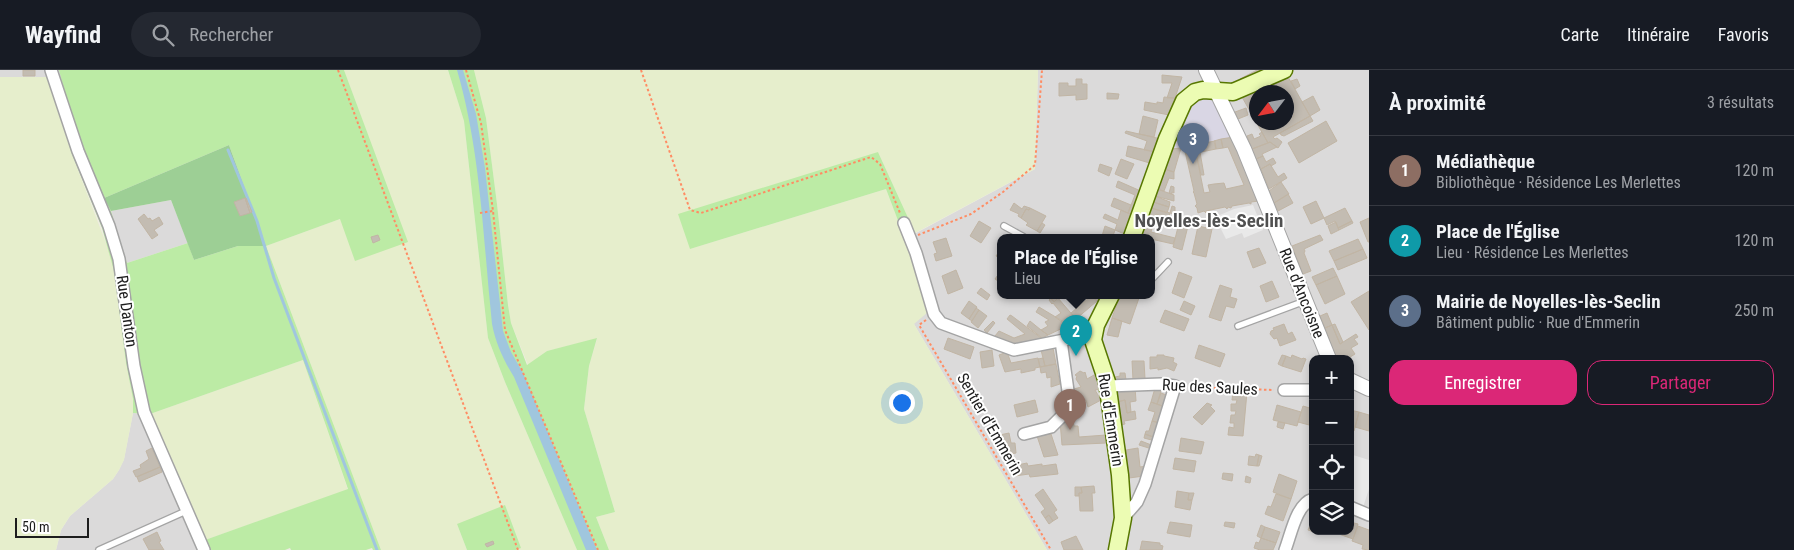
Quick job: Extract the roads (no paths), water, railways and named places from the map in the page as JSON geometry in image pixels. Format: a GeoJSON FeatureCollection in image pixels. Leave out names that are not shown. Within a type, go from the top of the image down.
{"type":"FeatureCollection","features":[{"type":"Feature","properties":{"kind":"main road"},"geometry":{"type":"LineString","coordinates":[[1133,234],[1167,139],[1183,104],[1191,95],[1199,90],[1234,92],[1284,70]]}},
{"type":"Feature","properties":{"kind":"main road"},"geometry":{"type":"LineString","coordinates":[[1094,334],[1097,321],[1109,299]]}},
{"type":"Feature","properties":{"kind":"main road","name":"Rue d'Emmerin"},"geometry":{"type":"LineString","coordinates":[[1094,334],[1094,346],[1104,370],[1108,386],[1120,475],[1123,518],[1117,550]]}},
{"type":"Feature","properties":{"kind":"street","name":"Rue Danton"},"geometry":{"type":"LineString","coordinates":[[51,70],[78,151],[112,234],[119,259],[138,388],[144,412],[204,550]]}},
{"type":"Feature","properties":{"kind":"street","name":"Rue d'Ancoisne"},"geometry":{"type":"LineString","coordinates":[[1206,70],[1242,143],[1327,355]]}},
{"type":"Feature","properties":{"kind":"street"},"geometry":{"type":"LineString","coordinates":[[904,223],[934,314],[945,326],[1014,350],[1094,334]]}},
{"type":"Feature","properties":{"kind":"street"},"geometry":{"type":"LineString","coordinates":[[1024,434],[1051,427],[1067,408],[1069,398],[1061,341]]}},
{"type":"Feature","properties":{"kind":"street"},"geometry":{"type":"LineString","coordinates":[[1354,382],[1369,389]]}},
{"type":"Feature","properties":{"kind":"street","name":"Rue des Saules"},"geometry":{"type":"LineString","coordinates":[[1108,386],[1161,384],[1175,386],[1145,484],[1137,502],[1123,518]]}},
{"type":"Feature","properties":{"kind":"street"},"geometry":{"type":"LineString","coordinates":[[1284,390],[1309,390]]}},
{"type":"Feature","properties":{"kind":"street"},"geometry":{"type":"LineString","coordinates":[[1285,550],[1301,508],[1309,500]]}},
{"type":"Feature","properties":{"kind":"street"},"geometry":{"type":"LineString","coordinates":[[1354,508],[1369,514]]}},
{"type":"Feature","properties":{"kind":"lane"},"geometry":{"type":"LineString","coordinates":[[1004,226],[1019,234]]}},
{"type":"Feature","properties":{"kind":"lane"},"geometry":{"type":"LineString","coordinates":[[1155,276],[1168,262]]}},
{"type":"Feature","properties":{"kind":"lane"},"geometry":{"type":"LineString","coordinates":[[1238,326],[1305,301]]}},
{"type":"Feature","properties":{"kind":"lane"},"geometry":{"type":"LineString","coordinates":[[99,550],[186,510]]}},
{"type":"Feature","properties":{"kind":"water"},"geometry":{"type":"Polygon","coordinates":[[[457,70],[463,70],[476,114],[485,168],[503,331],[511,352],[523,373],[597,550],[586,550],[496,338],[492,324],[476,164],[465,101],[457,70]]]}},
{"type":"Feature","properties":{"kind":"waterway"},"geometry":{"type":"LineString","coordinates":[[228,150],[257,221],[274,278],[377,550]]}},
{"type":"Feature","properties":{"kind":"place","name":"Mairie de Noyelles-lès-Seclin"},"geometry":{"type":"Point","coordinates":[1193,164]}},
{"type":"Feature","properties":{"kind":"place","name":"Place de l'Église"},"geometry":{"type":"Point","coordinates":[1076,356]}},
{"type":"Feature","properties":{"kind":"place","name":"Médiathèque"},"geometry":{"type":"Point","coordinates":[1070,430]}},
{"type":"Feature","properties":{"kind":"district","name":"Noyelles-lès-Seclin"},"geometry":{"type":"Point","coordinates":[1209,220]}}]}
